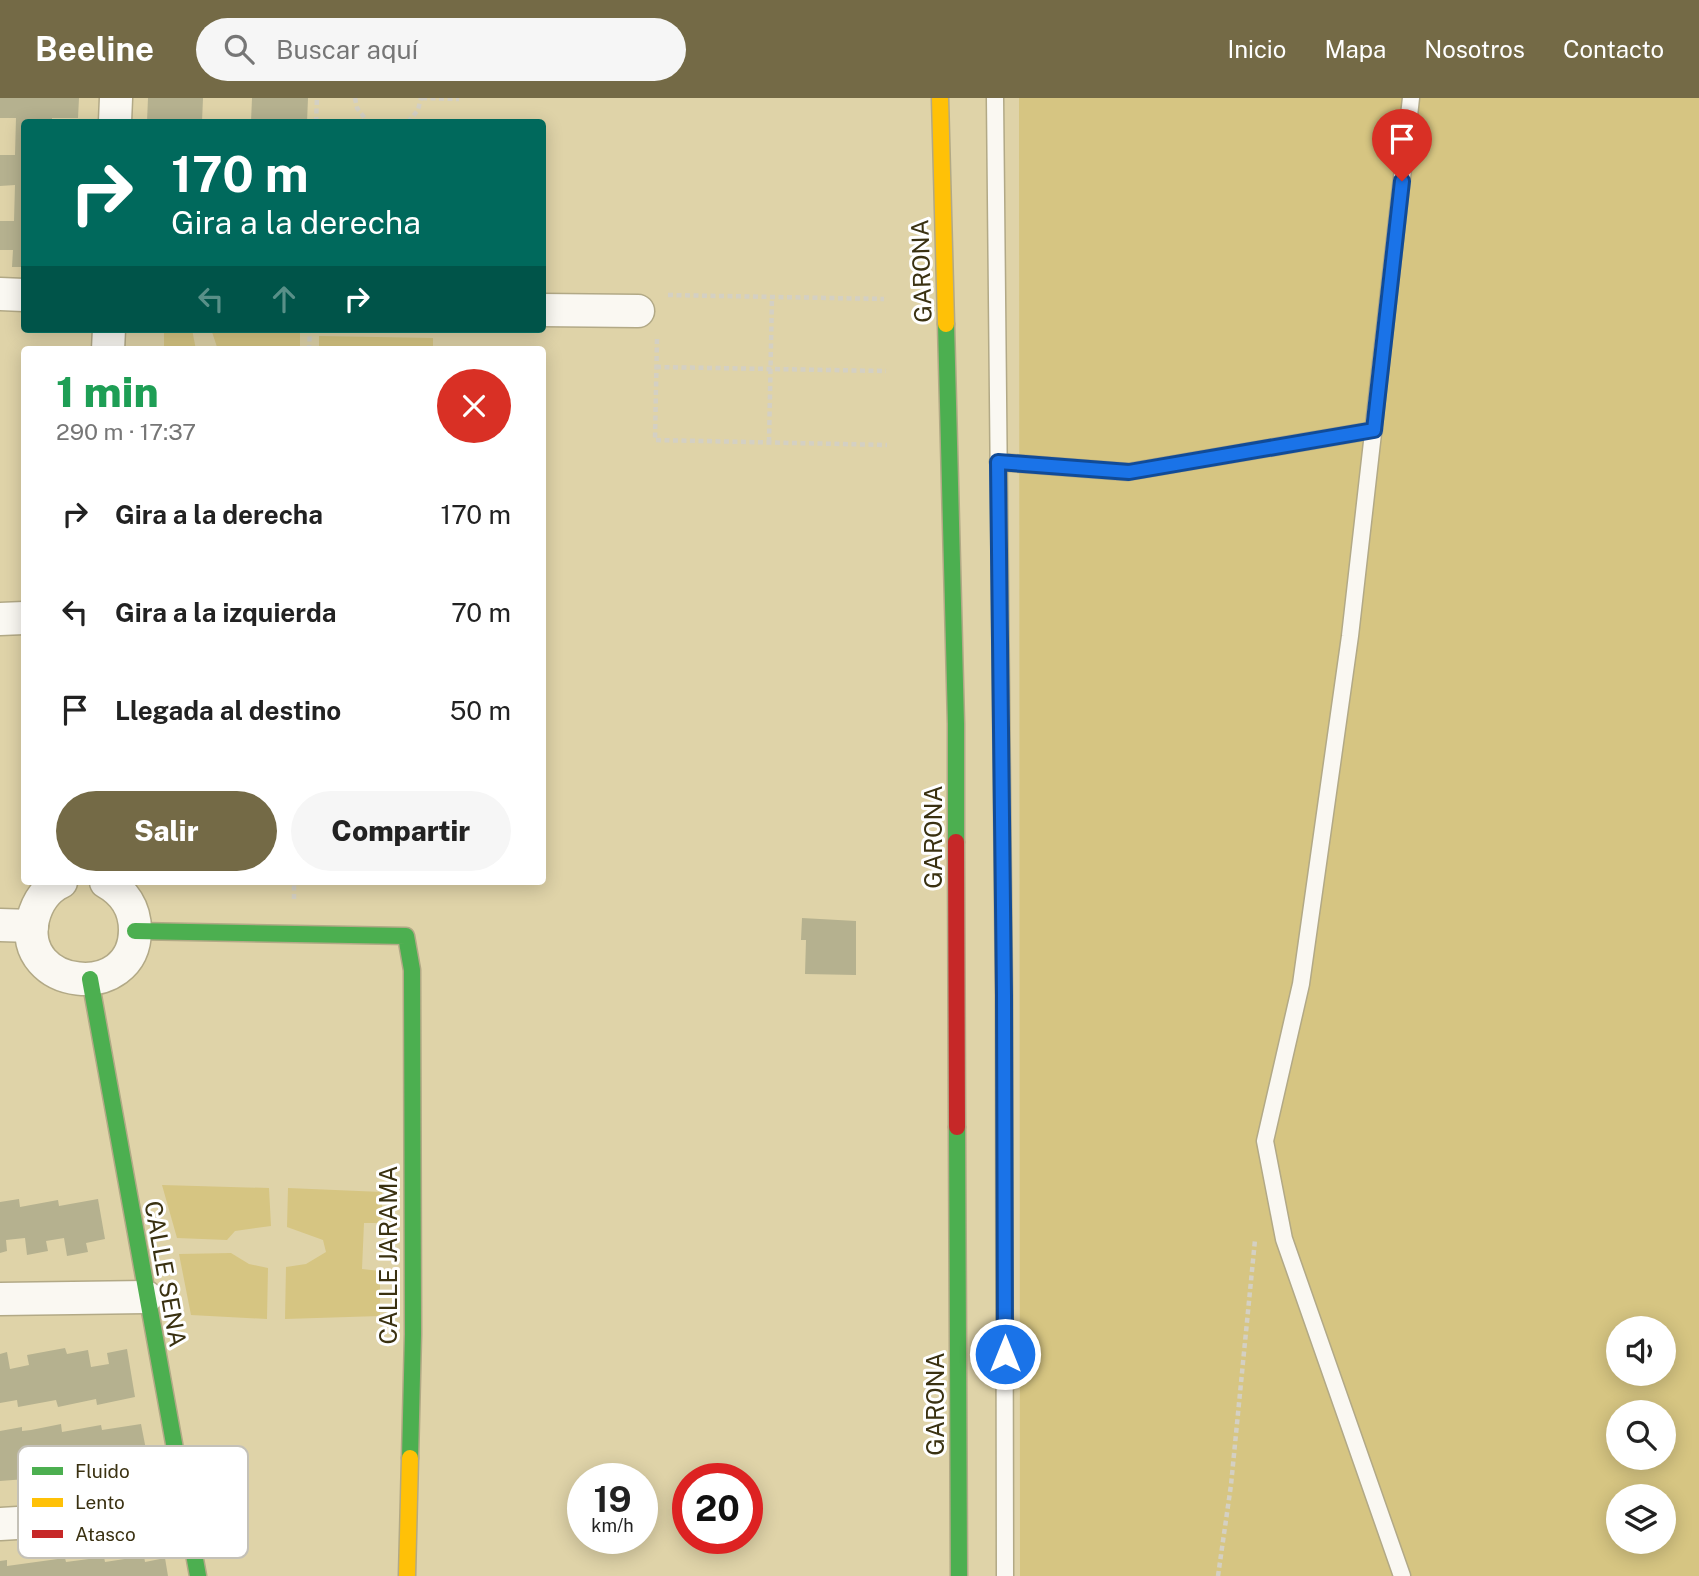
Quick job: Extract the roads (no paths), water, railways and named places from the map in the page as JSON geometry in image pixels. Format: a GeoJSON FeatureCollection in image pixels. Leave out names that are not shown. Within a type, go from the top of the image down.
{"type":"FeatureCollection","features":[{"type":"Feature","properties":{"kind":"street"},"geometry":{"type":"LineString","coordinates":[[115,119],[116,98]]}},
{"type":"Feature","properties":{"kind":"street","name":"GARONA"},"geometry":{"type":"LineString","coordinates":[[940,98],[956,724],[959,1576]]}},
{"type":"Feature","properties":{"kind":"street"},"geometry":{"type":"LineString","coordinates":[[0,294],[21,295]]}},
{"type":"Feature","properties":{"kind":"street"},"geometry":{"type":"LineString","coordinates":[[546,310],[650,312]]}},
{"type":"Feature","properties":{"kind":"street"},"geometry":{"type":"LineString","coordinates":[[0,619],[21,618]]}},
{"type":"Feature","properties":{"kind":"street"},"geometry":{"type":"LineString","coordinates":[[57,885],[43,896],[35,910],[33,942],[40,957],[51,969],[65,977],[81,981],[112,972],[124,961],[132,947],[135,930],[133,915],[127,900],[111,885]]}},
{"type":"Feature","properties":{"kind":"street"},"geometry":{"type":"LineString","coordinates":[[0,925],[32,926]]}},
{"type":"Feature","properties":{"kind":"street","name":"CALLE JARAMA"},"geometry":{"type":"LineString","coordinates":[[135,930],[406,936],[412,970],[412,1334],[407,1576]]}},
{"type":"Feature","properties":{"kind":"street","name":"CALLE SENA"},"geometry":{"type":"LineString","coordinates":[[90,979],[173,1446]]}},
{"type":"Feature","properties":{"kind":"street"},"geometry":{"type":"LineString","coordinates":[[0,1299],[146,1297]]}},
{"type":"Feature","properties":{"kind":"street"},"geometry":{"type":"LineString","coordinates":[[0,1524],[18,1523]]}},
{"type":"Feature","properties":{"kind":"street","name":"CALLE SENA"},"geometry":{"type":"LineString","coordinates":[[195,1558],[198,1576]]}},
{"type":"Feature","properties":{"kind":"lane"},"geometry":{"type":"LineString","coordinates":[[995,98],[1004,995],[1005,1576]]}},
{"type":"Feature","properties":{"kind":"lane"},"geometry":{"type":"LineString","coordinates":[[1402,1576],[1284,1239],[1265,1141],[1301,984],[1350,636],[1411,98]]}},
{"type":"Feature","properties":{"kind":"lane"},"geometry":{"type":"LineString","coordinates":[[998,462],[1129,472],[1374,430]]}}]}
